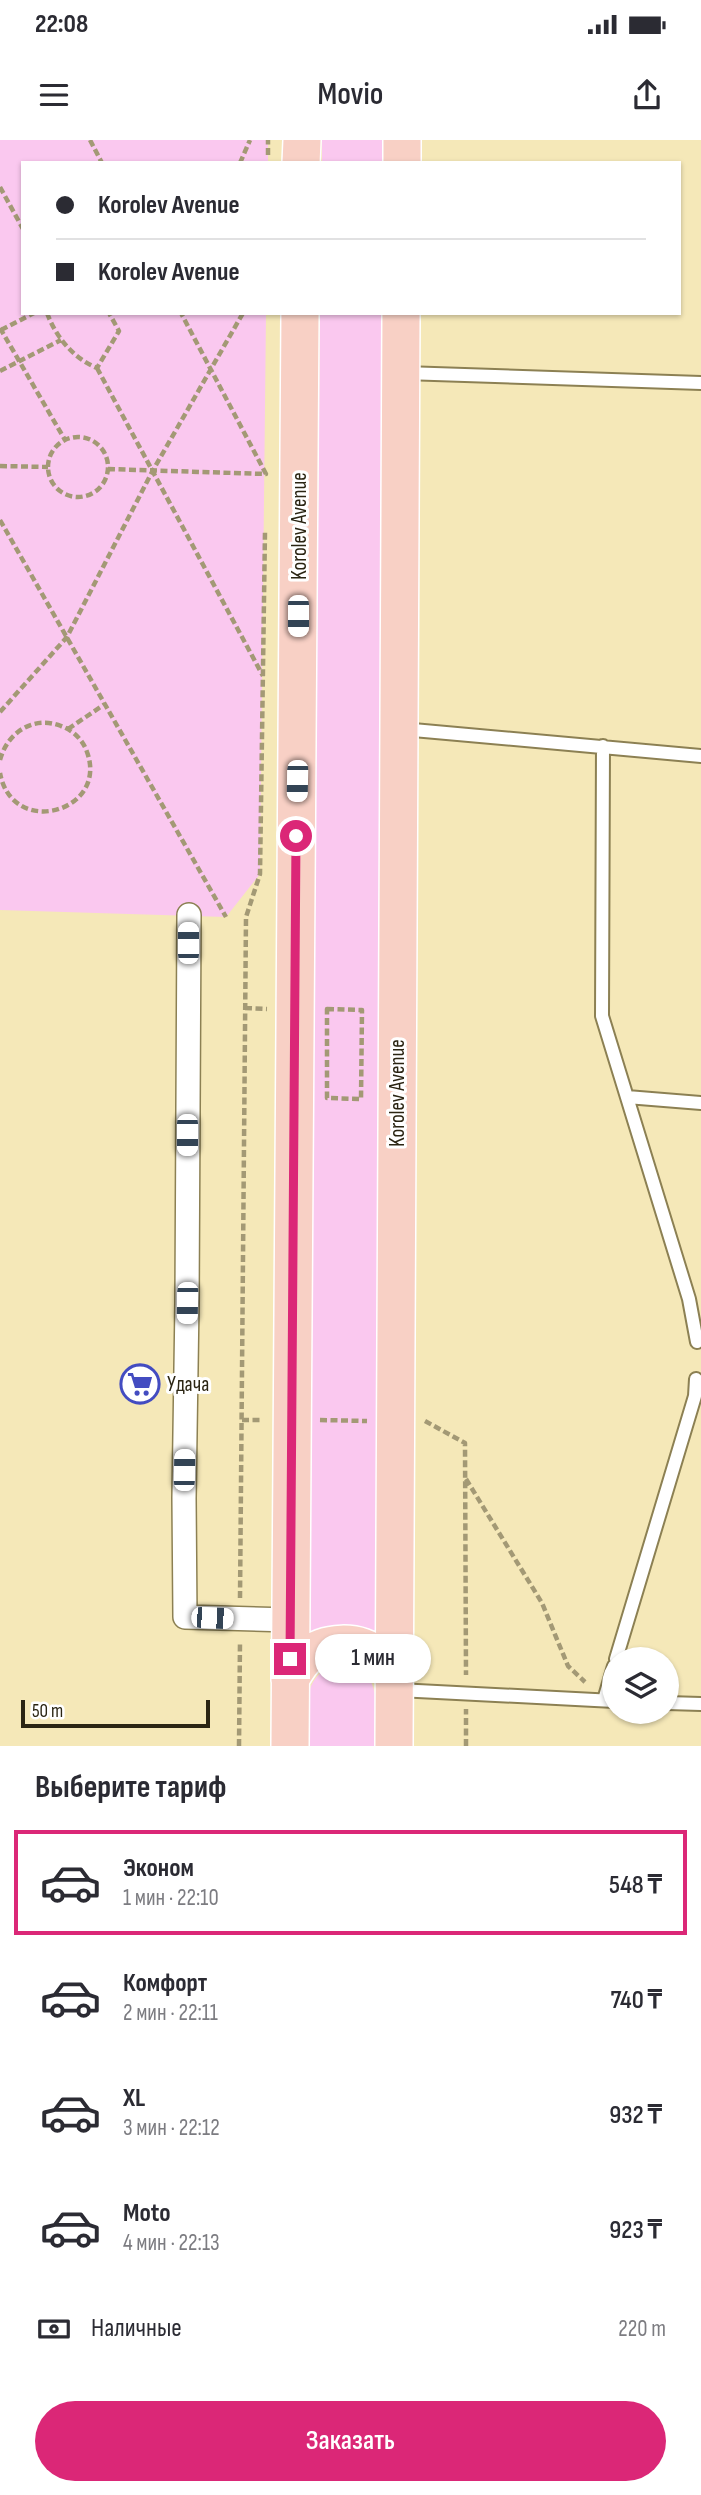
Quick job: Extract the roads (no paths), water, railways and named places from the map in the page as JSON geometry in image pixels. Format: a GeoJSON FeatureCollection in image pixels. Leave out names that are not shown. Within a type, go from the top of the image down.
{"type":"FeatureCollection","features":[{"type":"Feature","properties":{"kind":"main road"},"geometry":{"type":"LineString","coordinates":[[302,140],[302,161]]}},
{"type":"Feature","properties":{"kind":"main road"},"geometry":{"type":"LineString","coordinates":[[402,140],[402,161]]}},
{"type":"Feature","properties":{"kind":"main road","name":"Korolev Avenue"},"geometry":{"type":"LineString","coordinates":[[290,1746],[300,315]]}},
{"type":"Feature","properties":{"kind":"main road","name":"Korolev Avenue"},"geometry":{"type":"LineString","coordinates":[[394,1746],[401,315]]}},
{"type":"Feature","properties":{"kind":"main road"},"geometry":{"type":"LineString","coordinates":[[290,1679],[305,1658],[320,1648],[338,1643],[361,1647],[377,1655],[394,1684]]}},
{"type":"Feature","properties":{"kind":"street"},"geometry":{"type":"LineString","coordinates":[[188,915],[185,1617],[290,1620]]}},
{"type":"Feature","properties":{"kind":"lane"},"geometry":{"type":"LineString","coordinates":[[400,372],[701,383]]}},
{"type":"Feature","properties":{"kind":"lane"},"geometry":{"type":"LineString","coordinates":[[399,728],[701,756]]}},
{"type":"Feature","properties":{"kind":"lane"},"geometry":{"type":"LineString","coordinates":[[603,746],[602,1016],[689,1299],[697,1342]]}},
{"type":"Feature","properties":{"kind":"lane"},"geometry":{"type":"LineString","coordinates":[[627,1097],[701,1103]]}},
{"type":"Feature","properties":{"kind":"lane"},"geometry":{"type":"LineString","coordinates":[[620,1647],[695,1396],[696,1379]]}},
{"type":"Feature","properties":{"kind":"lane"},"geometry":{"type":"LineString","coordinates":[[394,1684],[466,1695],[602,1700]]}},
{"type":"Feature","properties":{"kind":"lane"},"geometry":{"type":"LineString","coordinates":[[679,1703],[701,1704]]}},
{"type":"Feature","properties":{"kind":"place","name":"Удача"},"geometry":{"type":"Point","coordinates":[140,1384]}}]}
